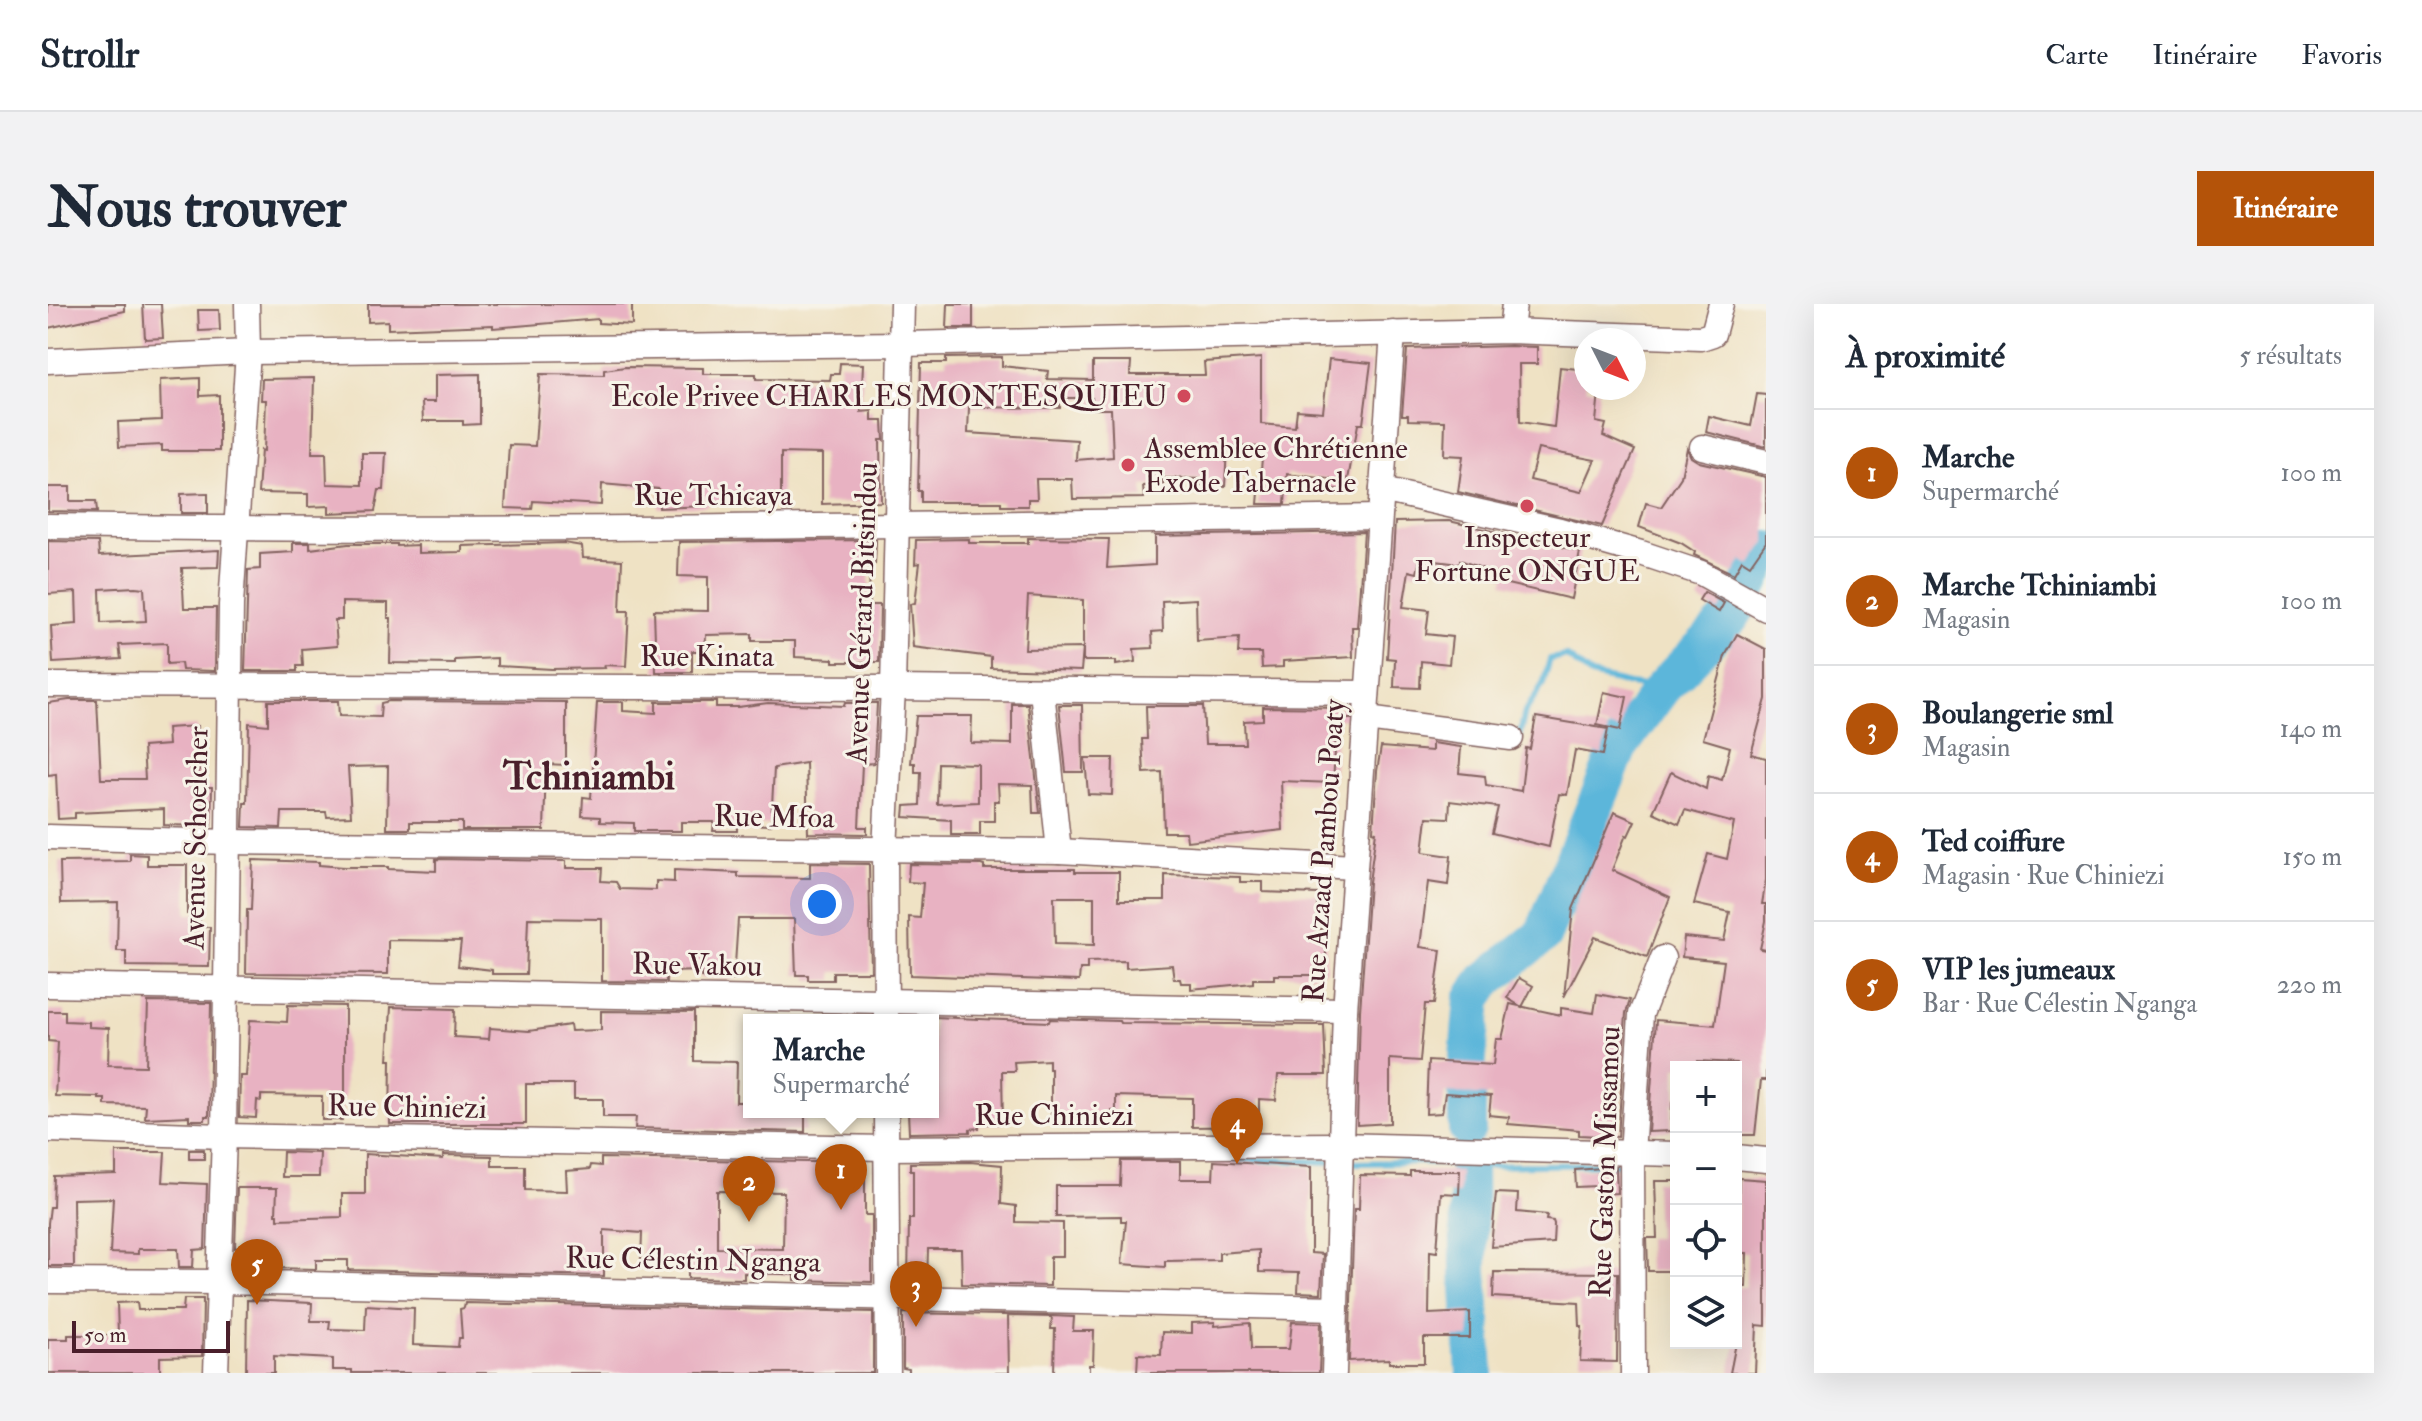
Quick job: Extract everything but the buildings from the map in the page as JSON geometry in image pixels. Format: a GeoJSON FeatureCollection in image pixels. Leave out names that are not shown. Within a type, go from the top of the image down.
{"type":"FeatureCollection","features":[{"type":"Feature","properties":{"kind":"street","name":"Avenue Schoelcher"},"geometry":{"type":"LineString","coordinates":[[216,1373],[230,842],[231,605],[248,352],[247,304]]}},
{"type":"Feature","properties":{"kind":"street","name":"Avenue Gérard Bitsindou"},"geometry":{"type":"LineString","coordinates":[[886,1010],[885,850],[893,688],[902,304]]}},
{"type":"Feature","properties":{"kind":"street"},"geometry":{"type":"LineString","coordinates":[[1511,331],[1514,304]]}},
{"type":"Feature","properties":{"kind":"street"},"geometry":{"type":"LineString","coordinates":[[48,361],[248,352],[903,344],[1511,331],[1701,338],[1713,334],[1721,304]]}},
{"type":"Feature","properties":{"kind":"street","name":"Rue Azaad Pambou Poaty"},"geometry":{"type":"LineString","coordinates":[[1334,1373],[1345,1010],[1393,333]]}},
{"type":"Feature","properties":{"kind":"street"},"geometry":{"type":"LineString","coordinates":[[1702,447],[1766,462]]}},
{"type":"Feature","properties":{"kind":"street"},"geometry":{"type":"LineString","coordinates":[[1382,490],[1560,530],[1641,553],[1701,573],[1766,609]]}},
{"type":"Feature","properties":{"kind":"street","name":"Rue Tchicaya"},"geometry":{"type":"LineString","coordinates":[[48,526],[236,529],[898,526],[1379,517]]}},
{"type":"Feature","properties":{"kind":"street","name":"Rue Kinata"},"geometry":{"type":"LineString","coordinates":[[48,685],[1367,693]]}},
{"type":"Feature","properties":{"kind":"street"},"geometry":{"type":"LineString","coordinates":[[1042,691],[1059,851]]}},
{"type":"Feature","properties":{"kind":"street"},"geometry":{"type":"LineString","coordinates":[[1367,719],[1511,738]]}},
{"type":"Feature","properties":{"kind":"street","name":"Rue Mfoa"},"geometry":{"type":"LineString","coordinates":[[48,837],[230,842],[1059,851],[1355,867]]}},
{"type":"Feature","properties":{"kind":"street","name":"Rue Gaston Missamou"},"geometry":{"type":"LineString","coordinates":[[1633,1373],[1632,1154],[1641,1014],[1663,958]]}},
{"type":"Feature","properties":{"kind":"street","name":"Rue Vakou"},"geometry":{"type":"LineString","coordinates":[[48,985],[886,1010],[1345,1010]]}},
{"type":"Feature","properties":{"kind":"street"},"geometry":{"type":"LineString","coordinates":[[886,1118],[888,1373]]}},
{"type":"Feature","properties":{"kind":"street","name":"Rue Chiniezi"},"geometry":{"type":"LineString","coordinates":[[48,1130],[886,1148],[1339,1145],[1670,1154]]}},
{"type":"Feature","properties":{"kind":"street"},"geometry":{"type":"LineString","coordinates":[[1742,1158],[1766,1160]]}},
{"type":"Feature","properties":{"kind":"street","name":"Rue Célestin Nganga"},"geometry":{"type":"LineString","coordinates":[[48,1281],[220,1282],[1336,1308]]}},
{"type":"Feature","properties":{"kind":"waterway"},"geometry":{"type":"LineString","coordinates":[[1747,590],[1766,550]]}},
{"type":"Feature","properties":{"kind":"waterway"},"geometry":{"type":"LineString","coordinates":[[1467,1128],[1467,1069],[1473,999],[1485,981],[1543,935],[1619,747],[1662,688],[1731,617],[1740,603]]}},
{"type":"Feature","properties":{"kind":"waterway"},"geometry":{"type":"LineString","coordinates":[[1519,737],[1525,712],[1543,684],[1550,659],[1566,656],[1591,675],[1662,688]]}},
{"type":"Feature","properties":{"kind":"waterway"},"geometry":{"type":"LineString","coordinates":[[1191,1158],[1332,1162]]}},
{"type":"Feature","properties":{"kind":"waterway"},"geometry":{"type":"LineString","coordinates":[[1468,1159],[1469,1271],[1475,1373]]}},
{"type":"Feature","properties":{"kind":"waterway"},"geometry":{"type":"LineString","coordinates":[[1349,1163],[1419,1162],[1468,1166],[1617,1164]]}},
{"type":"Feature","properties":{"kind":"place","name":"Ecole Privee CHARLES MONTESQUIEU"},"geometry":{"type":"Point","coordinates":[1184,396]}},
{"type":"Feature","properties":{"kind":"place","name":"Assemblee Chrétienne Exode Tabernacle"},"geometry":{"type":"Point","coordinates":[1128,465]}},
{"type":"Feature","properties":{"kind":"place","name":"Inspecteur Fortune ONGUE"},"geometry":{"type":"Point","coordinates":[1527,506]}},
{"type":"Feature","properties":{"kind":"place","name":"Ted coiffure"},"geometry":{"type":"Point","coordinates":[1237,1164]}},
{"type":"Feature","properties":{"kind":"place","name":"Marche"},"geometry":{"type":"Point","coordinates":[841,1210]}},
{"type":"Feature","properties":{"kind":"place","name":"Marche Tchiniambi"},"geometry":{"type":"Point","coordinates":[749,1222]}},
{"type":"Feature","properties":{"kind":"place","name":"VIP les jumeaux"},"geometry":{"type":"Point","coordinates":[257,1305]}},
{"type":"Feature","properties":{"kind":"place","name":"Boulangerie sml"},"geometry":{"type":"Point","coordinates":[916,1327]}},
{"type":"Feature","properties":{"kind":"district","name":"Tchiniambi"},"geometry":{"type":"Point","coordinates":[589,777]}}]}
